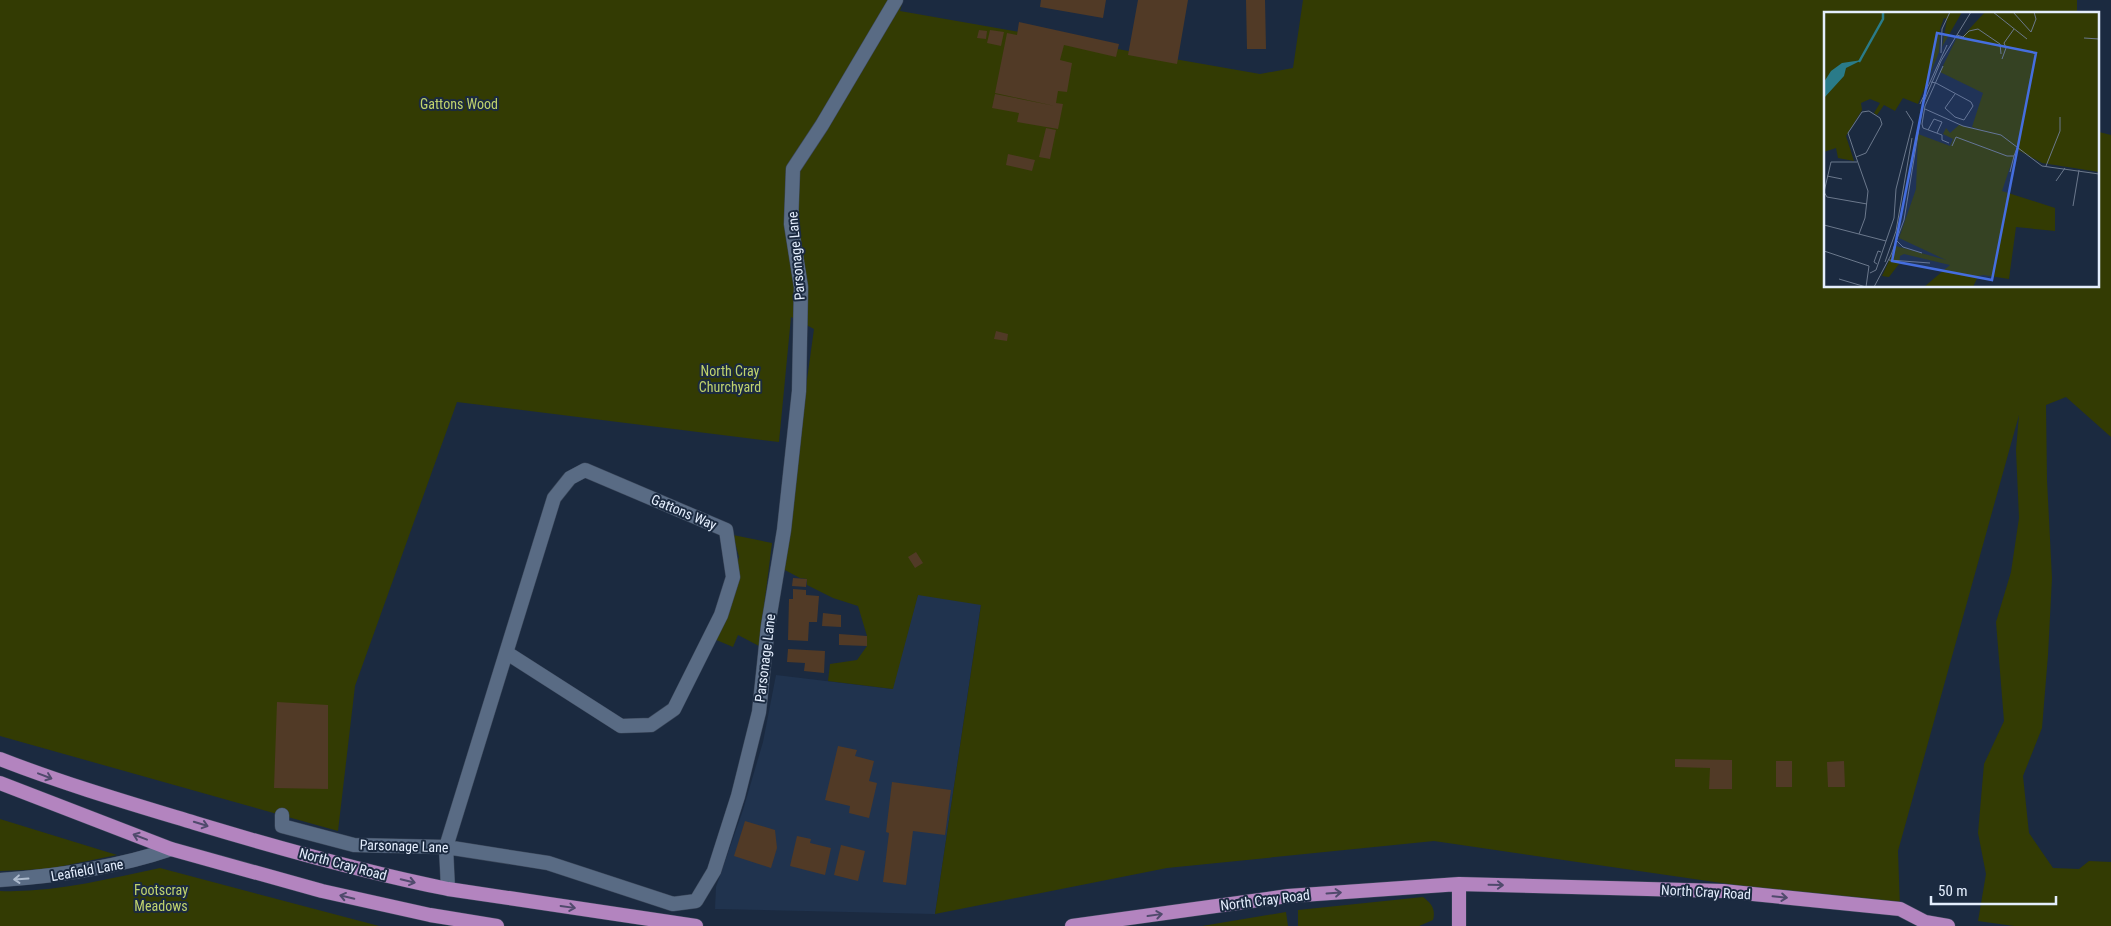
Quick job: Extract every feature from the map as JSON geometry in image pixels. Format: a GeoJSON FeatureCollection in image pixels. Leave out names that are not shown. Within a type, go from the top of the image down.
{"type":"FeatureCollection","features":[{"type":"Feature","properties":{"kind":"main road","name":"North Cray Road"},"geometry":{"type":"LineString","coordinates":[[0,759],[61,782],[243,837],[407,881],[448,890],[696,926]]}},
{"type":"Feature","properties":{"kind":"main road"},"geometry":{"type":"LineString","coordinates":[[0,783],[171,849],[322,891],[430,915],[497,926]]}},
{"type":"Feature","properties":{"kind":"main road","name":"North Cray Road"},"geometry":{"type":"LineString","coordinates":[[1072,926],[1288,896],[1459,884],[1723,891],[1900,910],[1925,922],[1948,926]]}},
{"type":"Feature","properties":{"kind":"main road"},"geometry":{"type":"LineString","coordinates":[[1459,884],[1459,926]]}},
{"type":"Feature","properties":{"kind":"street","name":"Parsonage Lane"},"geometry":{"type":"LineString","coordinates":[[282,814],[282,826],[354,845],[446,847],[548,863],[673,904],[696,901],[714,871],[738,796],[759,712],[768,626],[784,530],[800,391],[801,287],[791,224],[793,169],[822,125],[896,0]]}},
{"type":"Feature","properties":{"kind":"street","name":"Gattons Way"},"geometry":{"type":"LineString","coordinates":[[448,890],[446,847],[554,498],[570,478],[585,470],[726,530],[732,577],[722,615],[674,709],[651,725],[621,726],[507,653]]}},
{"type":"Feature","properties":{"kind":"street","name":"Leafield Lane"},"geometry":{"type":"LineString","coordinates":[[0,880],[40,878],[95,870],[134,861],[171,849]]}},
{"type":"Feature","properties":{"kind":"shaded area"},"geometry":{"type":"Polygon","coordinates":[[[918,594],[981,604],[935,914],[715,909],[716,887],[743,810],[763,742],[776,675],[892,689],[918,594]]]}},
{"type":"Feature","properties":{"kind":"green space"},"geometry":{"type":"Polygon","coordinates":[[[0,0],[903,0],[900,11],[1260,74],[1293,68],[1303,0],[2077,0],[2077,12],[1824,12],[1824,288],[2098,288],[2098,130],[2099,132],[2111,135],[2111,437],[2066,397],[2046,405],[2047,480],[2052,578],[2048,655],[2042,728],[2023,776],[2029,833],[2053,868],[2079,869],[2089,861],[2111,862],[2111,926],[2014,926],[1978,921],[1986,874],[1978,833],[1984,764],[2004,721],[1996,622],[2011,572],[2019,518],[2016,450],[2019,415],[1898,851],[1900,909],[1434,841],[1167,868],[935,914],[981,605],[918,595],[893,689],[828,681],[830,664],[857,660],[867,646],[867,636],[858,606],[833,598],[807,585],[807,579],[800,578],[781,568],[814,329],[791,317],[779,442],[457,402],[355,686],[338,831],[0,736],[0,0]]]}},
{"type":"Feature","properties":{"kind":"green space"},"geometry":{"type":"Polygon","coordinates":[[[733,535],[772,543],[759,646],[738,635],[733,647],[714,639],[730,593],[739,557],[733,535]]]}},
{"type":"Feature","properties":{"kind":"green space"},"geometry":{"type":"Polygon","coordinates":[[[0,819],[117,855],[48,869],[0,871],[0,819]]]}},
{"type":"Feature","properties":{"kind":"green space","name":"Footscray Meadows"},"geometry":{"type":"Polygon","coordinates":[[[160,868],[379,926],[0,926],[0,891],[60,888],[160,868]]]}},
{"type":"Feature","properties":{"kind":"green space"},"geometry":{"type":"Polygon","coordinates":[[[1423,897],[1432,907],[1434,916],[1433,920],[1419,926],[1298,926],[1298,910],[1423,897]]]}},
{"type":"Feature","properties":{"kind":"green space"},"geometry":{"type":"Polygon","coordinates":[[[1286,912],[1288,926],[1202,926],[1286,912]]]}},
{"type":"Feature","properties":{"kind":"building"},"geometry":{"type":"Polygon","coordinates":[[[1041,0],[1106,0],[1103,18],[1040,7],[1041,0]]]}},
{"type":"Feature","properties":{"kind":"building"},"geometry":{"type":"Polygon","coordinates":[[[1138,0],[1188,0],[1177,64],[1128,55],[1138,0]]]}},
{"type":"Feature","properties":{"kind":"building"},"geometry":{"type":"Polygon","coordinates":[[[1246,0],[1265,0],[1266,49],[1247,49],[1246,0]]]}},
{"type":"Feature","properties":{"kind":"building"},"geometry":{"type":"Polygon","coordinates":[[[1019,22],[1119,44],[1116,57],[1064,45],[1060,60],[1072,63],[1067,92],[1058,91],[1056,103],[1063,104],[1058,129],[1017,122],[1019,113],[992,108],[995,94],[1055,106],[995,93],[1007,33],[1017,35],[1019,22]]]}},
{"type":"Feature","properties":{"kind":"building"},"geometry":{"type":"Polygon","coordinates":[[[979,30],[987,31],[986,39],[977,38],[979,30]]]}},
{"type":"Feature","properties":{"kind":"building"},"geometry":{"type":"Polygon","coordinates":[[[990,30],[1004,32],[1001,46],[987,43],[990,30]]]}},
{"type":"Feature","properties":{"kind":"building"},"geometry":{"type":"Polygon","coordinates":[[[1046,128],[1056,130],[1050,159],[1039,157],[1046,128]]]}},
{"type":"Feature","properties":{"kind":"building"},"geometry":{"type":"Polygon","coordinates":[[[1008,154],[1035,160],[1032,171],[1006,165],[1008,154]]]}},
{"type":"Feature","properties":{"kind":"building"},"geometry":{"type":"Polygon","coordinates":[[[996,331],[1008,334],[1007,341],[994,339],[996,331]]]}},
{"type":"Feature","properties":{"kind":"building"},"geometry":{"type":"Polygon","coordinates":[[[916,552],[923,563],[915,568],[908,557],[916,552]]]}},
{"type":"Feature","properties":{"kind":"building"},"geometry":{"type":"Polygon","coordinates":[[[793,578],[807,579],[806,587],[792,586],[793,578]]]}},
{"type":"Feature","properties":{"kind":"building"},"geometry":{"type":"Polygon","coordinates":[[[793,589],[806,590],[806,595],[819,596],[817,622],[809,622],[808,641],[788,640],[789,599],[793,599],[793,589]]]}},
{"type":"Feature","properties":{"kind":"building"},"geometry":{"type":"Polygon","coordinates":[[[823,613],[841,615],[841,627],[822,626],[823,613]]]}},
{"type":"Feature","properties":{"kind":"building"},"geometry":{"type":"Polygon","coordinates":[[[839,634],[867,636],[867,646],[839,645],[839,634]]]}},
{"type":"Feature","properties":{"kind":"building"},"geometry":{"type":"Polygon","coordinates":[[[788,649],[825,651],[824,673],[804,671],[805,663],[787,662],[788,649]]]}},
{"type":"Feature","properties":{"kind":"building"},"geometry":{"type":"Polygon","coordinates":[[[277,702],[328,705],[328,789],[274,788],[277,702]]]}},
{"type":"Feature","properties":{"kind":"building"},"geometry":{"type":"Polygon","coordinates":[[[838,746],[857,750],[855,756],[874,761],[869,781],[877,783],[869,818],[849,813],[850,806],[825,800],[838,746]]]}},
{"type":"Feature","properties":{"kind":"building"},"geometry":{"type":"Polygon","coordinates":[[[1675,759],[1732,760],[1732,789],[1709,789],[1710,768],[1675,767],[1675,759]]]}},
{"type":"Feature","properties":{"kind":"building"},"geometry":{"type":"Polygon","coordinates":[[[1776,761],[1792,761],[1792,787],[1776,787],[1776,761]]]}},
{"type":"Feature","properties":{"kind":"building"},"geometry":{"type":"Polygon","coordinates":[[[1844,761],[1845,787],[1828,787],[1827,762],[1844,761]]]}},
{"type":"Feature","properties":{"kind":"building"},"geometry":{"type":"Polygon","coordinates":[[[892,782],[951,790],[945,835],[913,831],[906,885],[883,882],[889,833],[886,832],[892,782]]]}},
{"type":"Feature","properties":{"kind":"building"},"geometry":{"type":"Polygon","coordinates":[[[745,821],[775,830],[777,848],[771,868],[734,856],[745,821]]]}},
{"type":"Feature","properties":{"kind":"building"},"geometry":{"type":"Polygon","coordinates":[[[797,836],[811,839],[810,843],[831,848],[825,875],[790,866],[797,836]]]}},
{"type":"Feature","properties":{"kind":"building"},"geometry":{"type":"Polygon","coordinates":[[[841,845],[865,851],[858,881],[834,875],[841,845]]]}},
{"type":"Feature","properties":{"kind":"park label","name":"Gattons Wood"},"geometry":{"type":"Point","coordinates":[459,104]}},
{"type":"Feature","properties":{"kind":"park label","name":"North Cray Churchyard"},"geometry":{"type":"Point","coordinates":[730,380]}}]}
